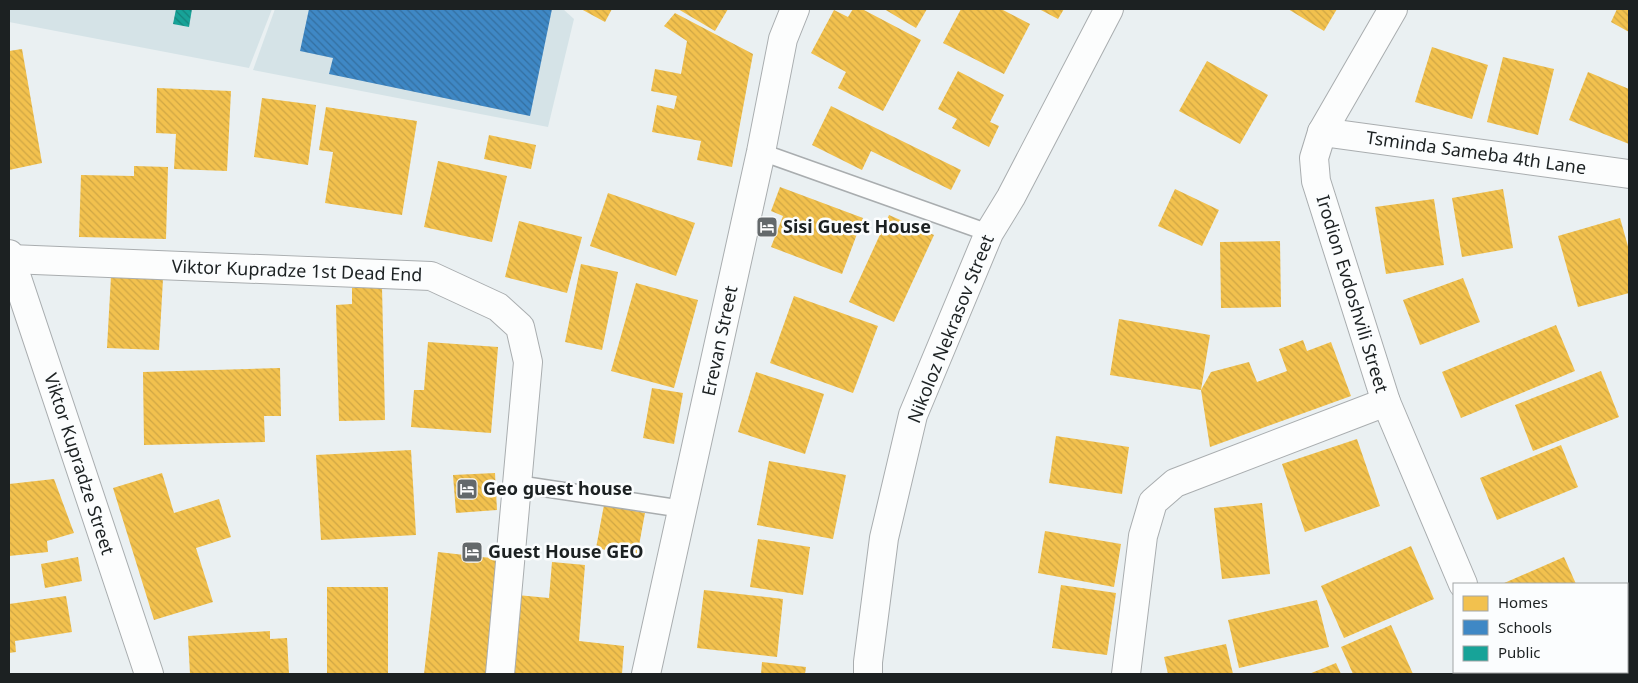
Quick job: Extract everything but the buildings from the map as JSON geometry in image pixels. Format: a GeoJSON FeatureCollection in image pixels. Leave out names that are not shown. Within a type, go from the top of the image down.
{"type":"FeatureCollection","features":[{"type":"Feature","properties":{"kind":"street","name":"Erevan Street"},"geometry":{"type":"LineString","coordinates":[[646,674],[761,152],[783,39],[796,9]]}},
{"type":"Feature","properties":{"kind":"street","name":"Nikoloz Nekrasov Street"},"geometry":{"type":"LineString","coordinates":[[868,674],[884,538],[913,415],[989,233],[1011,197],[1109,9]]}},
{"type":"Feature","properties":{"kind":"street","name":"Irodion Evdoshvili Street"},"geometry":{"type":"LineString","coordinates":[[1393,9],[1322,132],[1314,158],[1316,180],[1386,402],[1463,583]]}},
{"type":"Feature","properties":{"kind":"street","name":"Tsminda Sameba 4th Lane"},"geometry":{"type":"LineString","coordinates":[[1322,132],[1629,174]]}},
{"type":"Feature","properties":{"kind":"street","name":"Viktor Kupradze 1st Dead End"},"geometry":{"type":"LineString","coordinates":[[10,256],[431,276],[498,307],[520,327],[528,362],[500,674]]}},
{"type":"Feature","properties":{"kind":"street","name":"Viktor Kupradze Street"},"geometry":{"type":"LineString","coordinates":[[10,256],[149,674]]}},
{"type":"Feature","properties":{"kind":"street"},"geometry":{"type":"LineString","coordinates":[[1126,674],[1143,536],[1153,502],[1175,483],[1386,402]]}},
{"type":"Feature","properties":{"kind":"lane"},"geometry":{"type":"LineString","coordinates":[[761,152],[989,233]]}},
{"type":"Feature","properties":{"kind":"lane"},"geometry":{"type":"LineString","coordinates":[[517,484],[683,509]]}},
{"type":"Feature","properties":{"kind":"shaded area"},"geometry":{"type":"Polygon","coordinates":[[[9,9],[272,9],[249,68],[9,22],[9,9]]]}},
{"type":"Feature","properties":{"kind":"shaded area"},"geometry":{"type":"Polygon","coordinates":[[[275,9],[563,9],[574,19],[548,127],[253,70],[275,9]]]}},
{"type":"Feature","properties":{"kind":"place","name":"Sisi Guest House"},"geometry":{"type":"Point","coordinates":[767,227]}},
{"type":"Feature","properties":{"kind":"place","name":"Geo guest house"},"geometry":{"type":"Point","coordinates":[467,489]}},
{"type":"Feature","properties":{"kind":"place","name":"Guest House GEO"},"geometry":{"type":"Point","coordinates":[472,552]}}]}
